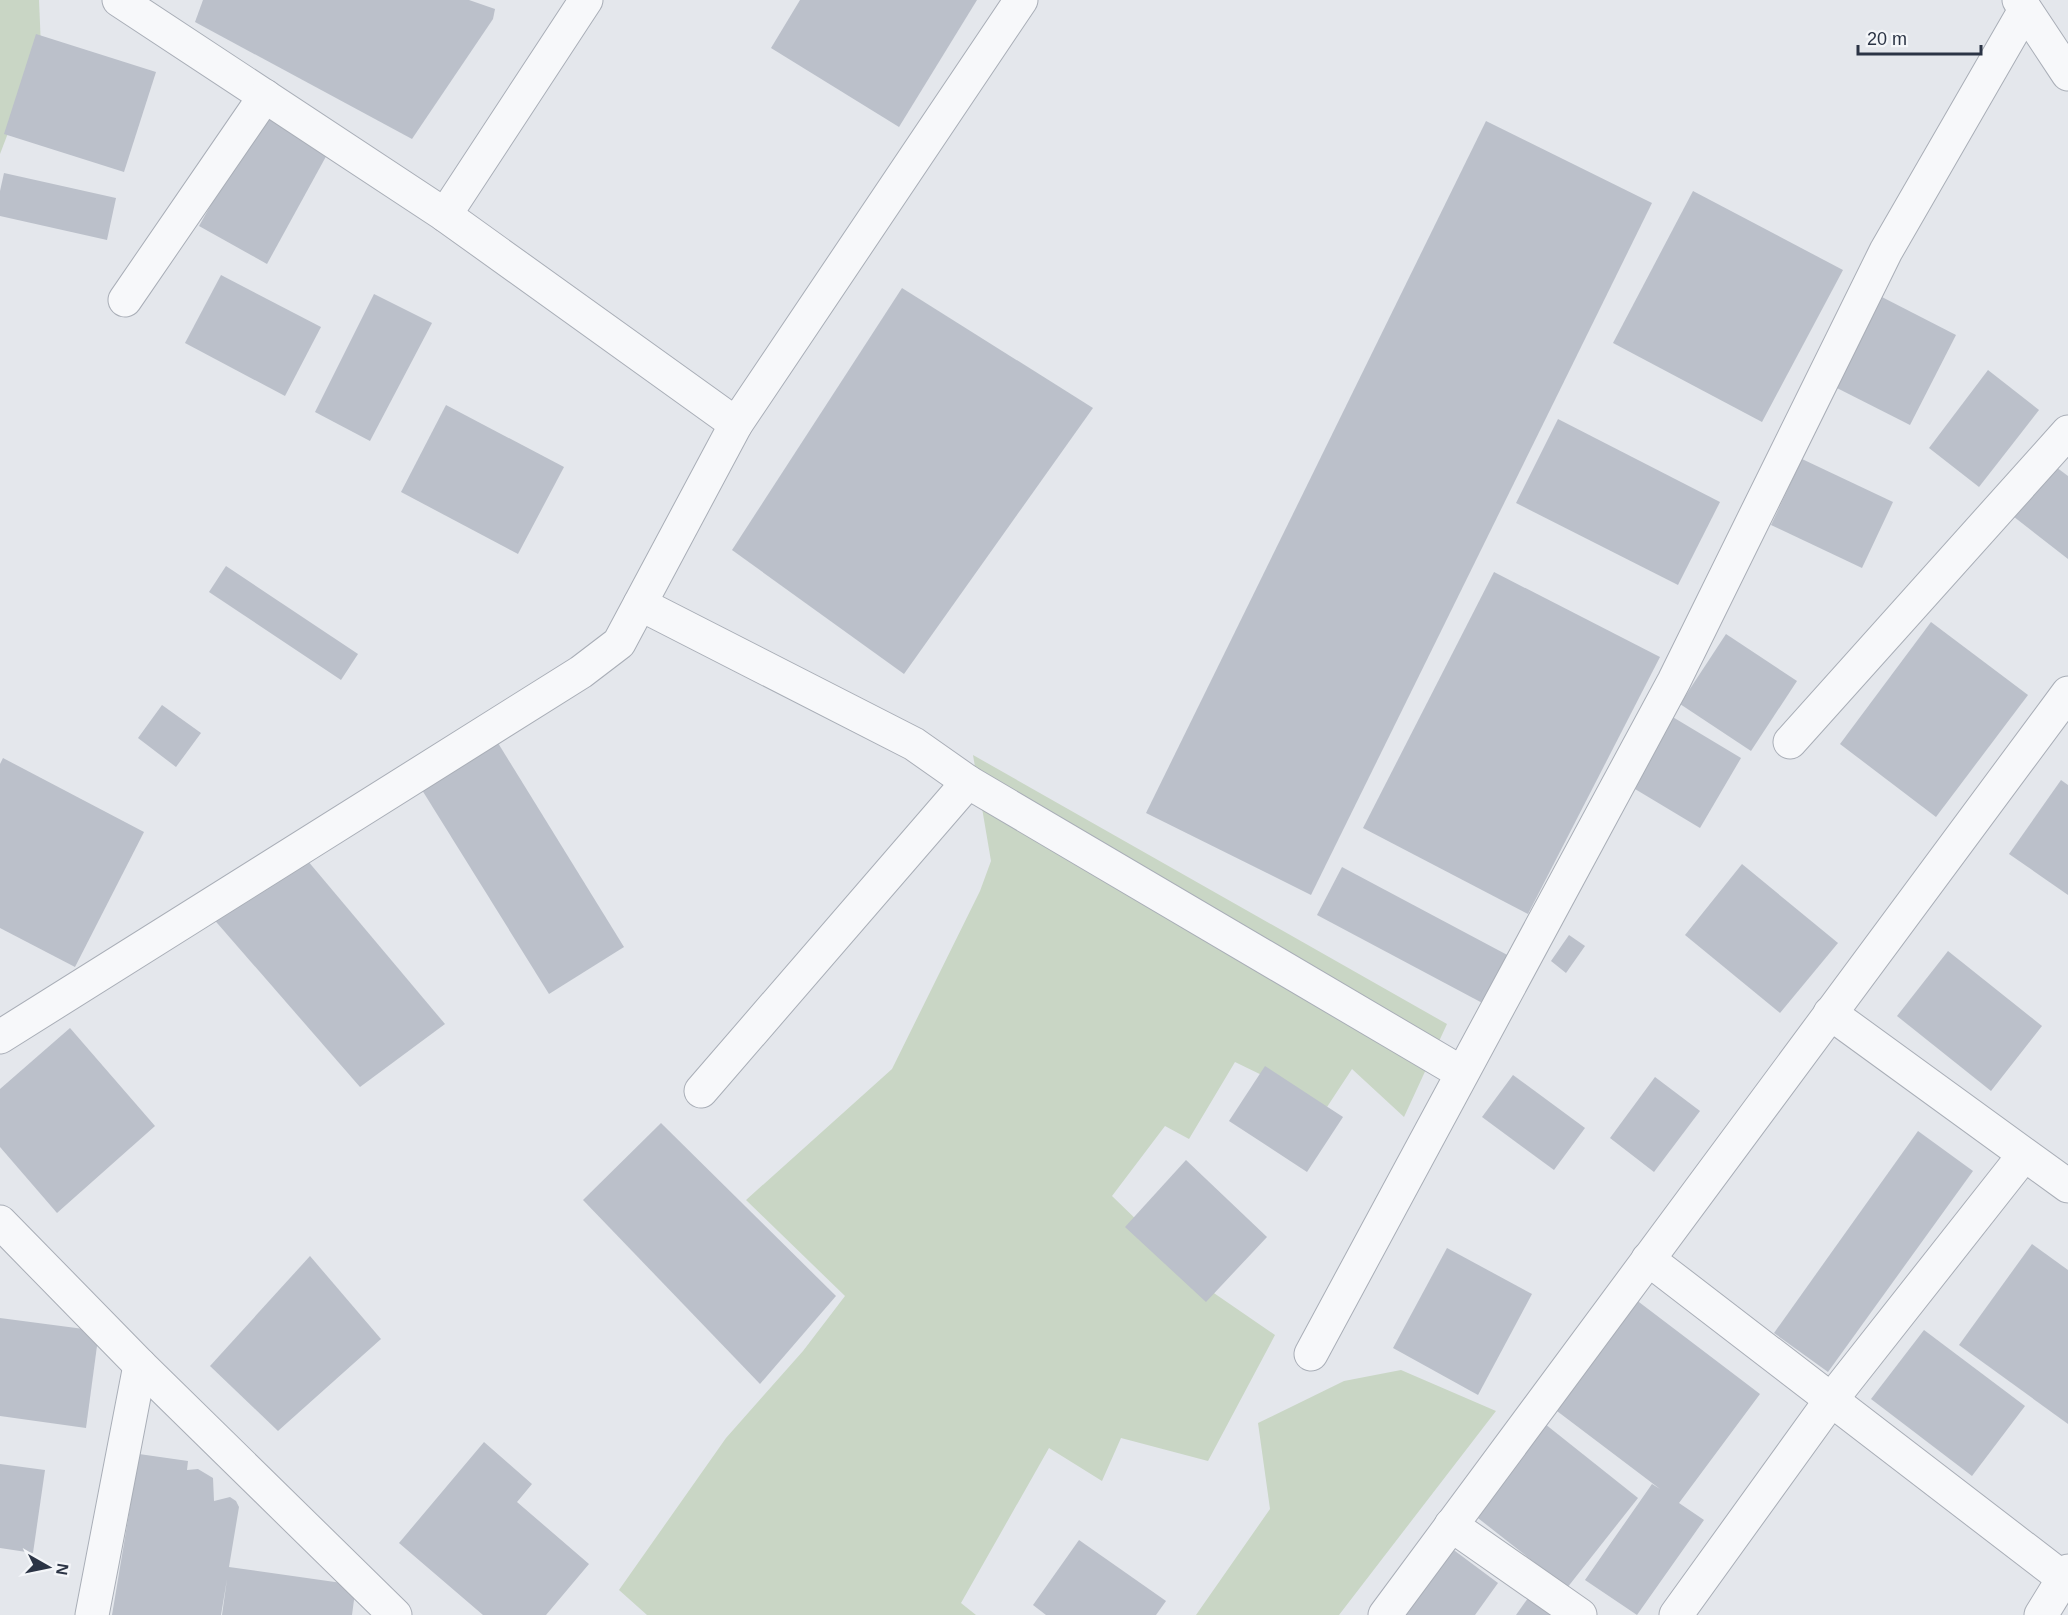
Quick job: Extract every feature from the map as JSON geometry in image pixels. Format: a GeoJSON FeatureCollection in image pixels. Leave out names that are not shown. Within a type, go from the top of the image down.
{"type":"FeatureCollection","features":[{"type":"Feature","properties":{"kind":"street"},"geometry":{"type":"LineString","coordinates":[[119,0],[445,215],[736,424]]}},
{"type":"Feature","properties":{"kind":"street"},"geometry":{"type":"LineString","coordinates":[[0,1037],[581,672],[620,643],[736,424],[1021,0]]}},
{"type":"Feature","properties":{"kind":"street"},"geometry":{"type":"LineString","coordinates":[[445,215],[574,4]]}},
{"type":"Feature","properties":{"kind":"street"},"geometry":{"type":"LineString","coordinates":[[1311,1354],[1674,681],[1886,251],[2022,5],[2068,74]]}},
{"type":"Feature","properties":{"kind":"street"},"geometry":{"type":"LineString","coordinates":[[125,300],[265,96]]}},
{"type":"Feature","properties":{"kind":"street"},"geometry":{"type":"LineString","coordinates":[[1790,742],[2068,432]]}},
{"type":"Feature","properties":{"kind":"street"},"geometry":{"type":"LineString","coordinates":[[640,604],[914,744],[968,782],[1462,1073]]}},
{"type":"Feature","properties":{"kind":"street"},"geometry":{"type":"LineString","coordinates":[[1384,1615],[2068,693]]}},
{"type":"Feature","properties":{"kind":"street"},"geometry":{"type":"LineString","coordinates":[[701,1092],[968,782]]}},
{"type":"Feature","properties":{"kind":"street"},"geometry":{"type":"LineString","coordinates":[[1830,1013],[2068,1186]]}},
{"type":"Feature","properties":{"kind":"street"},"geometry":{"type":"LineString","coordinates":[[1676,1615],[1831,1400],[2024,1155]]}},
{"type":"Feature","properties":{"kind":"street"},"geometry":{"type":"LineString","coordinates":[[0,1222],[140,1365],[395,1615]]}},
{"type":"Feature","properties":{"kind":"street"},"geometry":{"type":"LineString","coordinates":[[1648,1259],[1831,1400],[2066,1574],[2041,1615]]}},
{"type":"Feature","properties":{"kind":"street"},"geometry":{"type":"LineString","coordinates":[[92,1615],[140,1365]]}},
{"type":"Feature","properties":{"kind":"street"},"geometry":{"type":"LineString","coordinates":[[1451,1525],[1580,1615]]}},
{"type":"Feature","properties":{"kind":"green space"},"geometry":{"type":"Polygon","coordinates":[[[0,0],[39,0],[41,47],[0,154],[0,0]]]}},
{"type":"Feature","properties":{"kind":"green space"},"geometry":{"type":"Polygon","coordinates":[[[973,755],[1447,1024],[1404,1117],[1352,1069],[1327,1107],[1235,1062],[1189,1139],[1165,1126],[1112,1196],[1208,1289],[1275,1335],[1208,1461],[1121,1438],[1102,1481],[1049,1448],[961,1603],[976,1615],[647,1615],[619,1590],[726,1438],[803,1351],[845,1296],[746,1200],[892,1069],[980,891],[991,861],[973,755]]]}},
{"type":"Feature","properties":{"kind":"green space"},"geometry":{"type":"Polygon","coordinates":[[[1401,1370],[1496,1411],[1339,1615],[1196,1615],[1270,1509],[1258,1423],[1344,1381],[1401,1370]]]}},
{"type":"Feature","properties":{"kind":"building"},"geometry":{"type":"Polygon","coordinates":[[[203,0],[469,0],[495,9],[493,19],[412,139],[195,22],[203,0]]]}},
{"type":"Feature","properties":{"kind":"building"},"geometry":{"type":"Polygon","coordinates":[[[800,0],[977,0],[899,127],[771,48],[800,0]]]}},
{"type":"Feature","properties":{"kind":"building"},"geometry":{"type":"Polygon","coordinates":[[[36,34],[156,72],[124,172],[4,134],[36,34]]]}},
{"type":"Feature","properties":{"kind":"building"},"geometry":{"type":"Polygon","coordinates":[[[262,114],[329,151],[267,264],[199,226],[262,114]]]}},
{"type":"Feature","properties":{"kind":"building"},"geometry":{"type":"Polygon","coordinates":[[[1486,121],[1652,203],[1311,895],[1146,813],[1486,121]]]}},
{"type":"Feature","properties":{"kind":"building"},"geometry":{"type":"Polygon","coordinates":[[[4,173],[116,198],[107,240],[0,216],[0,191],[4,173]]]}},
{"type":"Feature","properties":{"kind":"building"},"geometry":{"type":"Polygon","coordinates":[[[1693,191],[1843,270],[1762,422],[1613,343],[1693,191]]]}},
{"type":"Feature","properties":{"kind":"building"},"geometry":{"type":"Polygon","coordinates":[[[221,275],[321,327],[285,396],[185,343],[221,275]]]}},
{"type":"Feature","properties":{"kind":"building"},"geometry":{"type":"Polygon","coordinates":[[[902,288],[1093,408],[904,674],[732,550],[902,288]]]}},
{"type":"Feature","properties":{"kind":"building"},"geometry":{"type":"Polygon","coordinates":[[[374,294],[432,323],[370,441],[315,412],[374,294]]]}},
{"type":"Feature","properties":{"kind":"building"},"geometry":{"type":"Polygon","coordinates":[[[1878,295],[1956,335],[1910,425],[1831,385],[1878,295]]]}},
{"type":"Feature","properties":{"kind":"building"},"geometry":{"type":"Polygon","coordinates":[[[1988,370],[2039,410],[1979,487],[1929,448],[1988,370]]]}},
{"type":"Feature","properties":{"kind":"building"},"geometry":{"type":"Polygon","coordinates":[[[446,405],[564,467],[518,554],[401,492],[446,405]]]}},
{"type":"Feature","properties":{"kind":"building"},"geometry":{"type":"Polygon","coordinates":[[[1558,419],[1720,502],[1678,585],[1516,503],[1558,419]]]}},
{"type":"Feature","properties":{"kind":"building"},"geometry":{"type":"Polygon","coordinates":[[[1802,459],[1893,502],[1862,568],[1771,525],[1802,459]]]}},
{"type":"Feature","properties":{"kind":"building"},"geometry":{"type":"Polygon","coordinates":[[[2048,461],[2068,476],[2068,559],[2009,513],[2048,461]]]}},
{"type":"Feature","properties":{"kind":"building"},"geometry":{"type":"Polygon","coordinates":[[[226,566],[358,654],[341,680],[209,592],[226,566]]]}},
{"type":"Feature","properties":{"kind":"building"},"geometry":{"type":"Polygon","coordinates":[[[1494,572],[1660,657],[1528,914],[1363,828],[1494,572]]]}},
{"type":"Feature","properties":{"kind":"building"},"geometry":{"type":"Polygon","coordinates":[[[1931,622],[2028,695],[1936,817],[1840,744],[1931,622]]]}},
{"type":"Feature","properties":{"kind":"building"},"geometry":{"type":"Polygon","coordinates":[[[1726,634],[1797,681],[1751,751],[1680,704],[1726,634]]]}},
{"type":"Feature","properties":{"kind":"building"},"geometry":{"type":"Polygon","coordinates":[[[162,705],[201,733],[176,767],[138,738],[162,705]]]}},
{"type":"Feature","properties":{"kind":"building"},"geometry":{"type":"Polygon","coordinates":[[[1671,716],[1741,758],[1700,828],[1630,786],[1671,716]]]}},
{"type":"Feature","properties":{"kind":"building"},"geometry":{"type":"Polygon","coordinates":[[[498,743],[624,947],[549,994],[422,790],[498,743]]]}},
{"type":"Feature","properties":{"kind":"building"},"geometry":{"type":"Polygon","coordinates":[[[3,758],[144,832],[75,967],[0,928],[0,764],[3,758]]]}},
{"type":"Feature","properties":{"kind":"building"},"geometry":{"type":"Polygon","coordinates":[[[2061,780],[2068,785],[2068,895],[2009,854],[2061,780]]]}},
{"type":"Feature","properties":{"kind":"building"},"geometry":{"type":"Polygon","coordinates":[[[302,854],[445,1024],[360,1087],[211,916],[302,854]]]}},
{"type":"Feature","properties":{"kind":"building"},"geometry":{"type":"Polygon","coordinates":[[[1742,864],[1838,943],[1780,1013],[1685,935],[1742,864]]]}},
{"type":"Feature","properties":{"kind":"building"},"geometry":{"type":"Polygon","coordinates":[[[1342,867],[1513,958],[1488,1006],[1317,915],[1342,867]]]}},
{"type":"Feature","properties":{"kind":"building"},"geometry":{"type":"Polygon","coordinates":[[[1569,935],[1585,946],[1566,973],[1551,961],[1569,935]]]}},
{"type":"Feature","properties":{"kind":"building"},"geometry":{"type":"Polygon","coordinates":[[[1948,951],[2042,1026],[1991,1091],[1897,1016],[1948,951]]]}},
{"type":"Feature","properties":{"kind":"building"},"geometry":{"type":"Polygon","coordinates":[[[70,1028],[155,1126],[57,1213],[0,1147],[0,1089],[70,1028]]]}},
{"type":"Feature","properties":{"kind":"building"},"geometry":{"type":"Polygon","coordinates":[[[1265,1066],[1343,1117],[1307,1172],[1229,1121],[1265,1066]]]}},
{"type":"Feature","properties":{"kind":"building"},"geometry":{"type":"Polygon","coordinates":[[[1513,1075],[1585,1128],[1554,1170],[1482,1117],[1513,1075]]]}},
{"type":"Feature","properties":{"kind":"building"},"geometry":{"type":"Polygon","coordinates":[[[1655,1077],[1700,1111],[1654,1172],[1610,1138],[1655,1077]]]}},
{"type":"Feature","properties":{"kind":"building"},"geometry":{"type":"Polygon","coordinates":[[[661,1123],[836,1296],[760,1384],[583,1200],[661,1123]]]}},
{"type":"Feature","properties":{"kind":"building"},"geometry":{"type":"Polygon","coordinates":[[[1918,1131],[1973,1171],[1828,1372],[1774,1333],[1918,1131]]]}},
{"type":"Feature","properties":{"kind":"building"},"geometry":{"type":"Polygon","coordinates":[[[1186,1160],[1267,1237],[1206,1302],[1125,1227],[1186,1160]]]}},
{"type":"Feature","properties":{"kind":"building"},"geometry":{"type":"Polygon","coordinates":[[[2032,1244],[2068,1270],[2068,1424],[1959,1345],[2032,1244]]]}},
{"type":"Feature","properties":{"kind":"building"},"geometry":{"type":"Polygon","coordinates":[[[1447,1248],[1532,1294],[1478,1395],[1393,1348],[1447,1248]]]}},
{"type":"Feature","properties":{"kind":"building"},"geometry":{"type":"Polygon","coordinates":[[[310,1256],[381,1339],[278,1431],[210,1366],[310,1256]]]}},
{"type":"Feature","properties":{"kind":"building"},"geometry":{"type":"Polygon","coordinates":[[[1631,1296],[1760,1394],[1679,1503],[1704,1520],[1637,1615],[1585,1580],[1652,1484],[1660,1489],[1549,1405],[1631,1296]]]}},
{"type":"Feature","properties":{"kind":"building"},"geometry":{"type":"Polygon","coordinates":[[[0,1318],[99,1331],[86,1428],[0,1416],[0,1318]]]}},
{"type":"Feature","properties":{"kind":"building"},"geometry":{"type":"Polygon","coordinates":[[[1924,1330],[2025,1406],[1972,1476],[1871,1399],[1924,1330]]]}},
{"type":"Feature","properties":{"kind":"building"},"geometry":{"type":"Polygon","coordinates":[[[1540,1420],[1638,1498],[1567,1588],[1469,1511],[1540,1420]]]}},
{"type":"Feature","properties":{"kind":"building"},"geometry":{"type":"Polygon","coordinates":[[[484,1442],[532,1484],[517,1502],[589,1564],[546,1615],[483,1615],[399,1543],[484,1442]]]}},
{"type":"Feature","properties":{"kind":"building"},"geometry":{"type":"Polygon","coordinates":[[[139,1454],[188,1461],[187,1470],[198,1469],[213,1478],[214,1501],[230,1497],[236,1501],[239,1507],[229,1567],[356,1585],[352,1615],[222,1615],[227,1579],[221,1615],[112,1615],[139,1454]]]}},
{"type":"Feature","properties":{"kind":"building"},"geometry":{"type":"Polygon","coordinates":[[[0,1464],[45,1470],[33,1553],[0,1548],[0,1464]]]}},
{"type":"Feature","properties":{"kind":"building"},"geometry":{"type":"Polygon","coordinates":[[[1079,1540],[1166,1601],[1156,1615],[1046,1615],[1033,1605],[1079,1540]]]}},
{"type":"Feature","properties":{"kind":"building"},"geometry":{"type":"Polygon","coordinates":[[[1451,1548],[1498,1583],[1475,1615],[1402,1615],[1451,1548]]]}},
{"type":"Feature","properties":{"kind":"building"},"geometry":{"type":"Polygon","coordinates":[[[1528,1598],[1552,1615],[1516,1615],[1528,1598]]]}}]}
